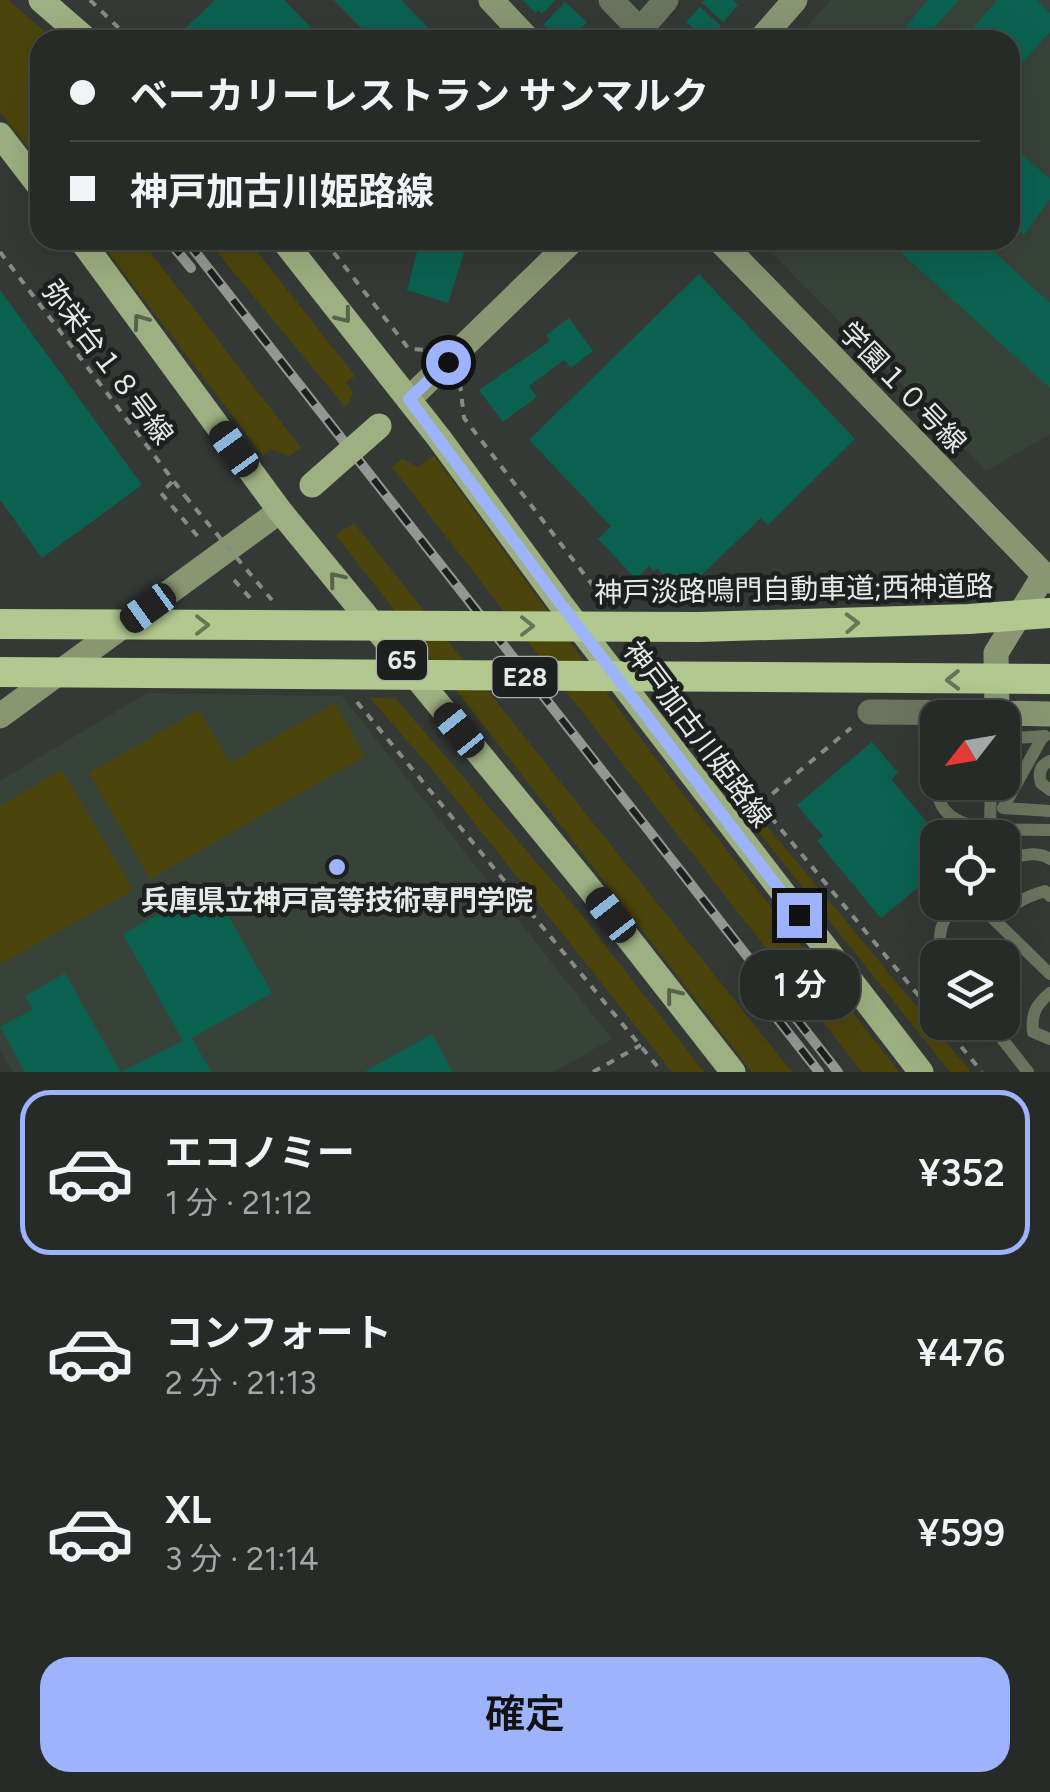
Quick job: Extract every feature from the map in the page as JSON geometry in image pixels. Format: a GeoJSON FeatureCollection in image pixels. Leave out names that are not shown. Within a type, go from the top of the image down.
{"type":"FeatureCollection","features":[{"type":"Feature","properties":{"kind":"highway","name":"神戸淡路鳴門自動車道;西神道路"},"geometry":{"type":"LineString","coordinates":[[0,624],[699,627],[1050,613]]}},
{"type":"Feature","properties":{"kind":"highway","name":"E28"},"geometry":{"type":"LineString","coordinates":[[0,672],[1050,678]]}},
{"type":"Feature","properties":{"kind":"main road"},"geometry":{"type":"LineString","coordinates":[[41,0],[76,30]]}},
{"type":"Feature","properties":{"kind":"main road"},"geometry":{"type":"LineString","coordinates":[[0,135],[30,174]]}},
{"type":"Feature","properties":{"kind":"main road","name":"65"},"geometry":{"type":"LineString","coordinates":[[88,250],[280,510],[586,884],[733,1072]]}},
{"type":"Feature","properties":{"kind":"main road","name":"神戸加古川姫路線"},"geometry":{"type":"LineString","coordinates":[[291,250],[409,399],[560,603],[921,1072]]}},
{"type":"Feature","properties":{"kind":"main road"},"geometry":{"type":"LineString","coordinates":[[280,510],[409,399]]}},
{"type":"Feature","properties":{"kind":"street"},"geometry":{"type":"LineString","coordinates":[[491,0],[520,30]]}},
{"type":"Feature","properties":{"kind":"street"},"geometry":{"type":"LineString","coordinates":[[610,0],[640,30],[666,0]]}},
{"type":"Feature","properties":{"kind":"street"},"geometry":{"type":"LineString","coordinates":[[769,30],[796,0]]}},
{"type":"Feature","properties":{"kind":"street"},"geometry":{"type":"LineString","coordinates":[[409,399],[562,250]]}},
{"type":"Feature","properties":{"kind":"street","name":"学園１０号線"},"geometry":{"type":"LineString","coordinates":[[729,250],[1047,578],[996,653],[997,700]]}},
{"type":"Feature","properties":{"kind":"street"},"geometry":{"type":"LineString","coordinates":[[0,716],[280,510]]}},
{"type":"Feature","properties":{"kind":"street"},"geometry":{"type":"LineString","coordinates":[[870,712],[920,712]]}},
{"type":"Feature","properties":{"kind":"street"},"geometry":{"type":"LineString","coordinates":[[1020,720],[1048,728]]}},
{"type":"Feature","properties":{"kind":"lane"},"geometry":{"type":"LineString","coordinates":[[1020,735],[1048,728]]}},
{"type":"Feature","properties":{"kind":"lane"},"geometry":{"type":"LineString","coordinates":[[1048,728],[1003,808],[1050,811]]}},
{"type":"Feature","properties":{"kind":"lane"},"geometry":{"type":"LineString","coordinates":[[1050,761],[1039,774],[1040,783],[1050,790]]}},
{"type":"Feature","properties":{"kind":"lane"},"geometry":{"type":"LineString","coordinates":[[939,800],[946,816],[955,820]]}},
{"type":"Feature","properties":{"kind":"lane"},"geometry":{"type":"LineString","coordinates":[[1020,828],[1050,830]]}},
{"type":"Feature","properties":{"kind":"lane"},"geometry":{"type":"LineString","coordinates":[[1020,856],[1042,854],[1050,859]]}},
{"type":"Feature","properties":{"kind":"lane"},"geometry":{"type":"LineString","coordinates":[[1050,896],[1045,891],[1029,896],[1009,906],[997,921],[1050,974]]}},
{"type":"Feature","properties":{"kind":"lane"},"geometry":{"type":"LineString","coordinates":[[1050,993],[1038,1003],[1032,1016],[1033,1032],[1050,1039]]}},
{"type":"Feature","properties":{"kind":"lane"},"geometry":{"type":"LineString","coordinates":[[1003,1040],[1028,1072]]}},
{"type":"Feature","properties":{"kind":"path"},"geometry":{"type":"LineString","coordinates":[[90,0],[121,30]]}},
{"type":"Feature","properties":{"kind":"path"},"geometry":{"type":"LineString","coordinates":[[332,250],[409,349],[438,351]]}},
{"type":"Feature","properties":{"kind":"path","name":"弥栄台１８号線"},"geometry":{"type":"LineString","coordinates":[[0,252],[173,481],[276,605]]}},
{"type":"Feature","properties":{"kind":"path"},"geometry":{"type":"LineString","coordinates":[[173,481],[161,493],[200,538]]}},
{"type":"Feature","properties":{"kind":"path"},"geometry":{"type":"LineString","coordinates":[[351,695],[662,1072]]}},
{"type":"Feature","properties":{"kind":"path"},"geometry":{"type":"LineString","coordinates":[[760,804],[870,712]]}},
{"type":"Feature","properties":{"kind":"path"},"geometry":{"type":"LineString","coordinates":[[956,1040],[982,1072]]}},
{"type":"Feature","properties":{"kind":"path"},"geometry":{"type":"LineString","coordinates":[[593,1072],[642,1045]]}},
{"type":"Feature","properties":{"kind":"shaded area"},"geometry":{"type":"Polygon","coordinates":[[[0,0],[8,0],[43,30],[30,30],[30,150],[0,112],[0,0]]]}},
{"type":"Feature","properties":{"kind":"shaded area"},"geometry":{"type":"Polygon","coordinates":[[[831,0],[1050,0],[1050,434],[986,471],[769,250],[1020,250],[1020,30],[804,30],[831,0]]]}},
{"type":"Feature","properties":{"kind":"shaded area"},"geometry":{"type":"Polygon","coordinates":[[[107,250],[149,250],[301,448],[289,456],[270,449],[263,456],[107,250]]]}},
{"type":"Feature","properties":{"kind":"shaded area"},"geometry":{"type":"Polygon","coordinates":[[[215,250],[256,250],[355,376],[346,382],[353,393],[346,408],[215,250]]]}},
{"type":"Feature","properties":{"kind":"shaded area"},"geometry":{"type":"Polygon","coordinates":[[[434,456],[652,754],[899,1072],[862,1072],[392,467],[402,459],[418,467],[434,456]]]}},
{"type":"Feature","properties":{"kind":"shaded area"},"geometry":{"type":"Polygon","coordinates":[[[354,523],[792,1072],[752,1072],[336,535],[354,523]]]}},
{"type":"Feature","properties":{"kind":"shaded area","name":"兵庫県立神戸高等技術専門学院"},"geometry":{"type":"Polygon","coordinates":[[[147,693],[342,696],[612,1039],[553,1072],[13,1072],[0,1050],[0,781],[147,693]]]}},
{"type":"Feature","properties":{"kind":"shaded area"},"geometry":{"type":"Polygon","coordinates":[[[369,697],[396,699],[580,913],[704,1072],[672,1072],[431,768],[369,697]]]}},
{"type":"Feature","properties":{"kind":"shaded area"},"geometry":{"type":"Polygon","coordinates":[[[651,697],[667,697],[767,826],[920,1010],[920,1034],[651,697]]]}},
{"type":"Feature","properties":{"kind":"shaded area"},"geometry":{"type":"Polygon","coordinates":[[[335,703],[365,756],[150,879],[89,773],[199,710],[230,763],[335,703]]]}},
{"type":"Feature","properties":{"kind":"shaded area"},"geometry":{"type":"Polygon","coordinates":[[[62,770],[133,890],[0,964],[0,806],[62,770]]]}},
{"type":"Feature","properties":{"kind":"shaded area"},"geometry":{"type":"Polygon","coordinates":[[[924,1040],[944,1040],[971,1072],[950,1072],[924,1040]]]}},
{"type":"Feature","properties":{"kind":"building"},"geometry":{"type":"Polygon","coordinates":[[[215,0],[284,0],[313,30],[184,30],[215,0]]]}},
{"type":"Feature","properties":{"kind":"building"},"geometry":{"type":"Polygon","coordinates":[[[334,0],[401,0],[430,30],[363,30],[334,0]]]}},
{"type":"Feature","properties":{"kind":"building"},"geometry":{"type":"Polygon","coordinates":[[[522,0],[555,0],[542,14],[522,0]]]}},
{"type":"Feature","properties":{"kind":"building"},"geometry":{"type":"Polygon","coordinates":[[[733,0],[738,5],[723,22],[702,3],[733,0]]]}},
{"type":"Feature","properties":{"kind":"building"},"geometry":{"type":"Polygon","coordinates":[[[928,0],[959,0],[932,30],[902,30],[928,0]]]}},
{"type":"Feature","properties":{"kind":"building"},"geometry":{"type":"Polygon","coordinates":[[[997,0],[1036,0],[1050,13],[1050,32],[1020,65],[1020,30],[971,30],[997,0]]]}},
{"type":"Feature","properties":{"kind":"building"},"geometry":{"type":"Polygon","coordinates":[[[565,2],[587,22],[579,30],[548,30],[543,25],[565,2]]]}},
{"type":"Feature","properties":{"kind":"building"},"geometry":{"type":"Polygon","coordinates":[[[700,7],[721,26],[717,30],[696,30],[686,22],[700,7]]]}},
{"type":"Feature","properties":{"kind":"building"},"geometry":{"type":"Polygon","coordinates":[[[1020,153],[1050,179],[1050,199],[1024,235],[1020,231],[1020,153]]]}},
{"type":"Feature","properties":{"kind":"building"},"geometry":{"type":"Polygon","coordinates":[[[417,250],[465,250],[448,303],[407,290],[417,250]]]}},
{"type":"Feature","properties":{"kind":"building"},"geometry":{"type":"Polygon","coordinates":[[[898,250],[992,250],[1050,303],[1050,388],[898,250]]]}},
{"type":"Feature","properties":{"kind":"building"},"geometry":{"type":"Polygon","coordinates":[[[699,274],[855,439],[768,525],[761,518],[682,594],[657,568],[654,571],[649,566],[636,579],[598,539],[611,526],[529,440],[699,274]]]}},
{"type":"Feature","properties":{"kind":"building"},"geometry":{"type":"Polygon","coordinates":[[[0,290],[142,485],[42,558],[0,500],[0,290]]]}},
{"type":"Feature","properties":{"kind":"building"},"geometry":{"type":"Polygon","coordinates":[[[569,318],[593,351],[571,368],[564,360],[529,386],[537,397],[503,422],[479,390],[550,341],[546,335],[569,318]]]}},
{"type":"Feature","properties":{"kind":"building"},"geometry":{"type":"Polygon","coordinates":[[[872,742],[898,773],[891,779],[925,820],[920,820],[920,886],[881,918],[817,841],[823,836],[797,805],[872,742]]]}},
{"type":"Feature","properties":{"kind":"building"},"geometry":{"type":"Polygon","coordinates":[[[211,885],[272,993],[192,1038],[211,1072],[121,1072],[183,1041],[123,934],[211,885]]]}},
{"type":"Feature","properties":{"kind":"building"},"geometry":{"type":"Polygon","coordinates":[[[65,973],[121,1072],[25,1072],[0,1027],[33,1009],[25,996],[65,973]]]}},
{"type":"Feature","properties":{"kind":"building"},"geometry":{"type":"Polygon","coordinates":[[[432,1034],[453,1072],[364,1072],[432,1034]]]}},
{"type":"Feature","properties":{"kind":"railway"},"geometry":{"type":"LineString","coordinates":[[176,250],[191,268]]}},
{"type":"Feature","properties":{"kind":"railway"},"geometry":{"type":"LineString","coordinates":[[194,250],[838,1072]]}},
{"type":"Feature","properties":{"kind":"railway"},"geometry":{"type":"LineString","coordinates":[[754,989],[819,1072]]}},
{"type":"Feature","properties":{"kind":"place","name":"兵庫県立神戸高等技術専門学院"},"geometry":{"type":"Point","coordinates":[337,867]}},
{"type":"Feature","properties":{"kind":"route"},"geometry":{"type":"LineString","coordinates":[[448,362],[409,399],[799,915]]}}]}
